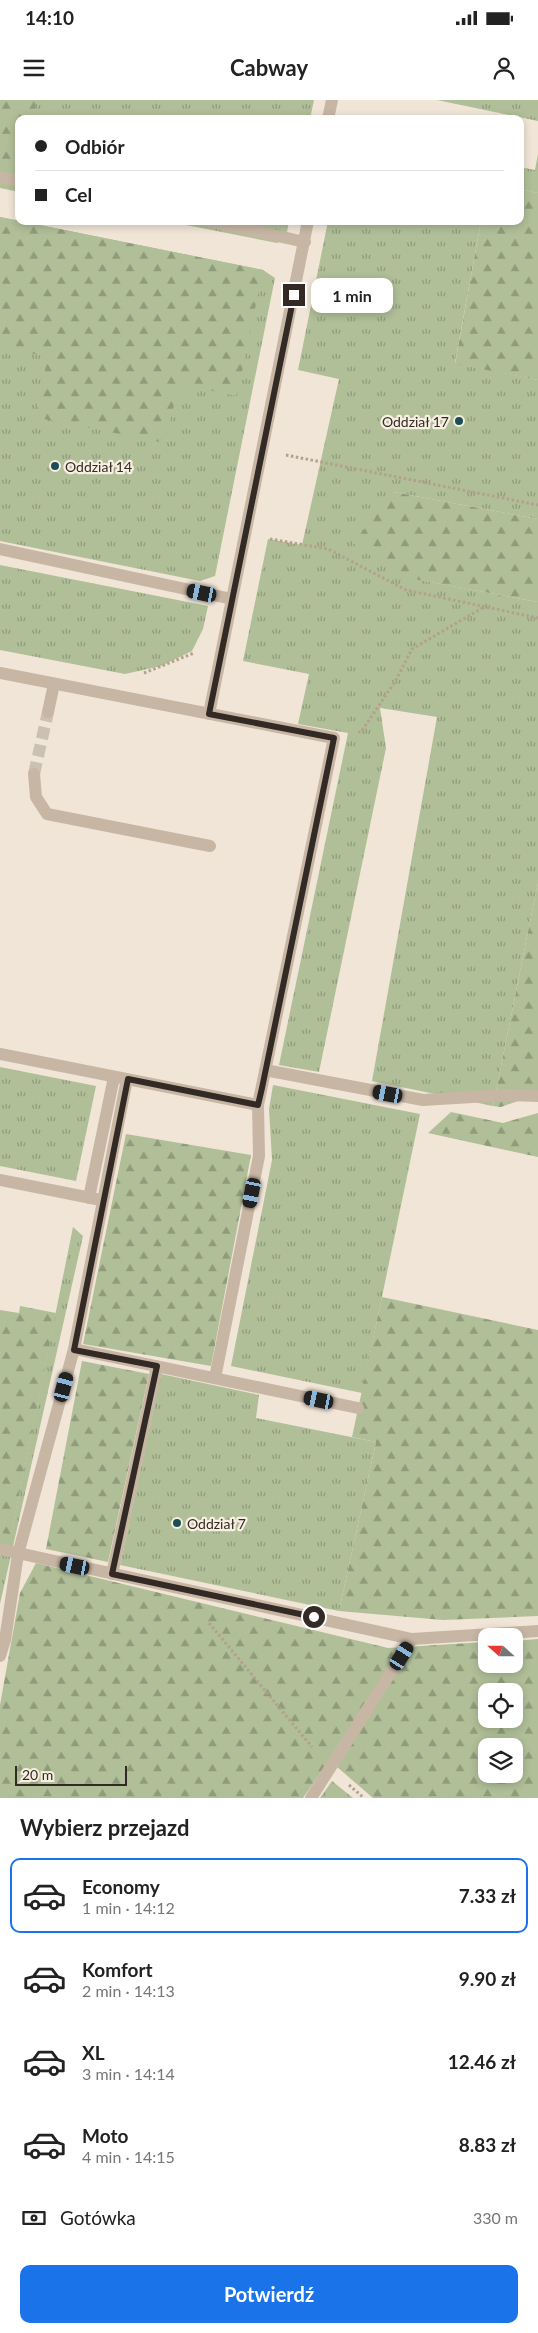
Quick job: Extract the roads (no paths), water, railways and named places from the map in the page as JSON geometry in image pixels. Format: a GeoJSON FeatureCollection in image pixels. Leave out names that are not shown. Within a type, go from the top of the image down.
{"type":"FeatureCollection","features":[{"type":"Feature","properties":{"kind":"street"},"geometry":{"type":"LineString","coordinates":[[329,115],[332,100]]}},
{"type":"Feature","properties":{"kind":"street"},"geometry":{"type":"LineString","coordinates":[[0,177],[15,180]]}},
{"type":"Feature","properties":{"kind":"street"},"geometry":{"type":"LineString","coordinates":[[226,225],[305,242]]}},
{"type":"Feature","properties":{"kind":"street"},"geometry":{"type":"LineString","coordinates":[[209,714],[307,225]]}},
{"type":"Feature","properties":{"kind":"street"},"geometry":{"type":"LineString","coordinates":[[0,550],[232,600]]}},
{"type":"Feature","properties":{"kind":"street"},"geometry":{"type":"LineString","coordinates":[[0,673],[334,738],[258,1105],[259,1156],[215,1378]]}},
{"type":"Feature","properties":{"kind":"street"},"geometry":{"type":"LineString","coordinates":[[48,712],[54,684]]}},
{"type":"Feature","properties":{"kind":"street"},"geometry":{"type":"LineString","coordinates":[[34,774],[36,797],[47,814],[210,846]]}},
{"type":"Feature","properties":{"kind":"street"},"geometry":{"type":"LineString","coordinates":[[0,1054],[258,1105]]}},
{"type":"Feature","properties":{"kind":"street"},"geometry":{"type":"LineString","coordinates":[[265,1070],[423,1100],[505,1095],[538,1096]]}},
{"type":"Feature","properties":{"kind":"street"},"geometry":{"type":"LineString","coordinates":[[89,1198],[114,1077]]}},
{"type":"Feature","properties":{"kind":"street"},"geometry":{"type":"LineString","coordinates":[[0,1656],[5,1640],[18,1554],[74,1350],[128,1079]]}},
{"type":"Feature","properties":{"kind":"street"},"geometry":{"type":"LineString","coordinates":[[0,1180],[104,1201]]}},
{"type":"Feature","properties":{"kind":"street"},"geometry":{"type":"LineString","coordinates":[[74,1350],[358,1408]]}},
{"type":"Feature","properties":{"kind":"street"},"geometry":{"type":"LineString","coordinates":[[112,1574],[157,1366]]}},
{"type":"Feature","properties":{"kind":"street"},"geometry":{"type":"LineString","coordinates":[[0,1549],[412,1639],[538,1631]]}},
{"type":"Feature","properties":{"kind":"street"},"geometry":{"type":"LineString","coordinates":[[311,1798],[412,1639]]}},
{"type":"Feature","properties":{"kind":"tunnel"},"geometry":{"type":"LineString","coordinates":[[34,774],[48,712]]}},
{"type":"Feature","properties":{"kind":"place","name":"Oddział 17"},"geometry":{"type":"Point","coordinates":[459,421]}},
{"type":"Feature","properties":{"kind":"place","name":"Oddział 14"},"geometry":{"type":"Point","coordinates":[55,466]}},
{"type":"Feature","properties":{"kind":"place","name":"Oddział 7"},"geometry":{"type":"Point","coordinates":[177,1523]}}]}
